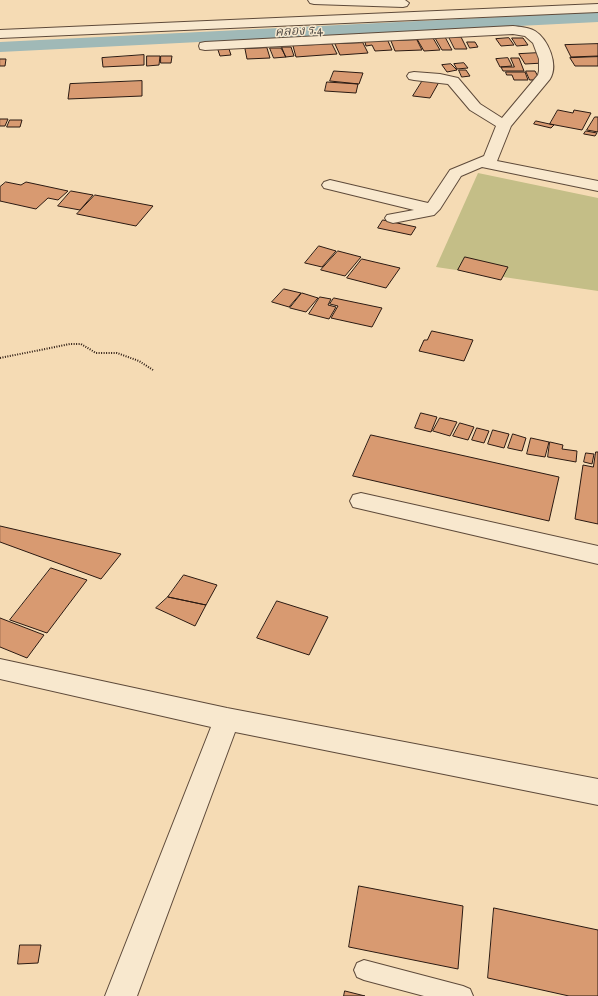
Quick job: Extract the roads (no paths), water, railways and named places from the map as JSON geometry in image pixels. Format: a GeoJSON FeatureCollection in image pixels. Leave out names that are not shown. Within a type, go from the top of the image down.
{"type":"FeatureCollection","features":[{"type":"Feature","properties":{"kind":"street"},"geometry":{"type":"LineString","coordinates":[[314,0],[414,3]]}},
{"type":"Feature","properties":{"kind":"street"},"geometry":{"type":"LineString","coordinates":[[0,34],[569,4],[598,8]]}},
{"type":"Feature","properties":{"kind":"street"},"geometry":{"type":"LineString","coordinates":[[206,46],[513,30],[526,32],[537,39],[544,54],[547,69],[545,76],[504,125],[491,158],[486,162],[480,162],[455,173],[432,209],[422,213],[393,218]]}},
{"type":"Feature","properties":{"kind":"street"},"geometry":{"type":"LineString","coordinates":[[414,76],[440,78],[453,81],[475,107],[504,125]]}},
{"type":"Feature","properties":{"kind":"street"},"geometry":{"type":"LineString","coordinates":[[480,162],[598,186]]}},
{"type":"Feature","properties":{"kind":"street"},"geometry":{"type":"LineString","coordinates":[[330,185],[432,209]]}},
{"type":"Feature","properties":{"kind":"street"},"geometry":{"type":"LineString","coordinates":[[361,501],[598,555]]}},
{"type":"Feature","properties":{"kind":"street"},"geometry":{"type":"LineString","coordinates":[[0,669],[226,719],[598,792]]}},
{"type":"Feature","properties":{"kind":"street"},"geometry":{"type":"LineString","coordinates":[[121,996],[226,719]]}},
{"type":"Feature","properties":{"kind":"lane"},"geometry":{"type":"LineString","coordinates":[[364,970],[463,996]]}},
{"type":"Feature","properties":{"kind":"waterway","name":"คลอง ร.4"},"geometry":{"type":"LineString","coordinates":[[0,47],[598,17]]}}]}
